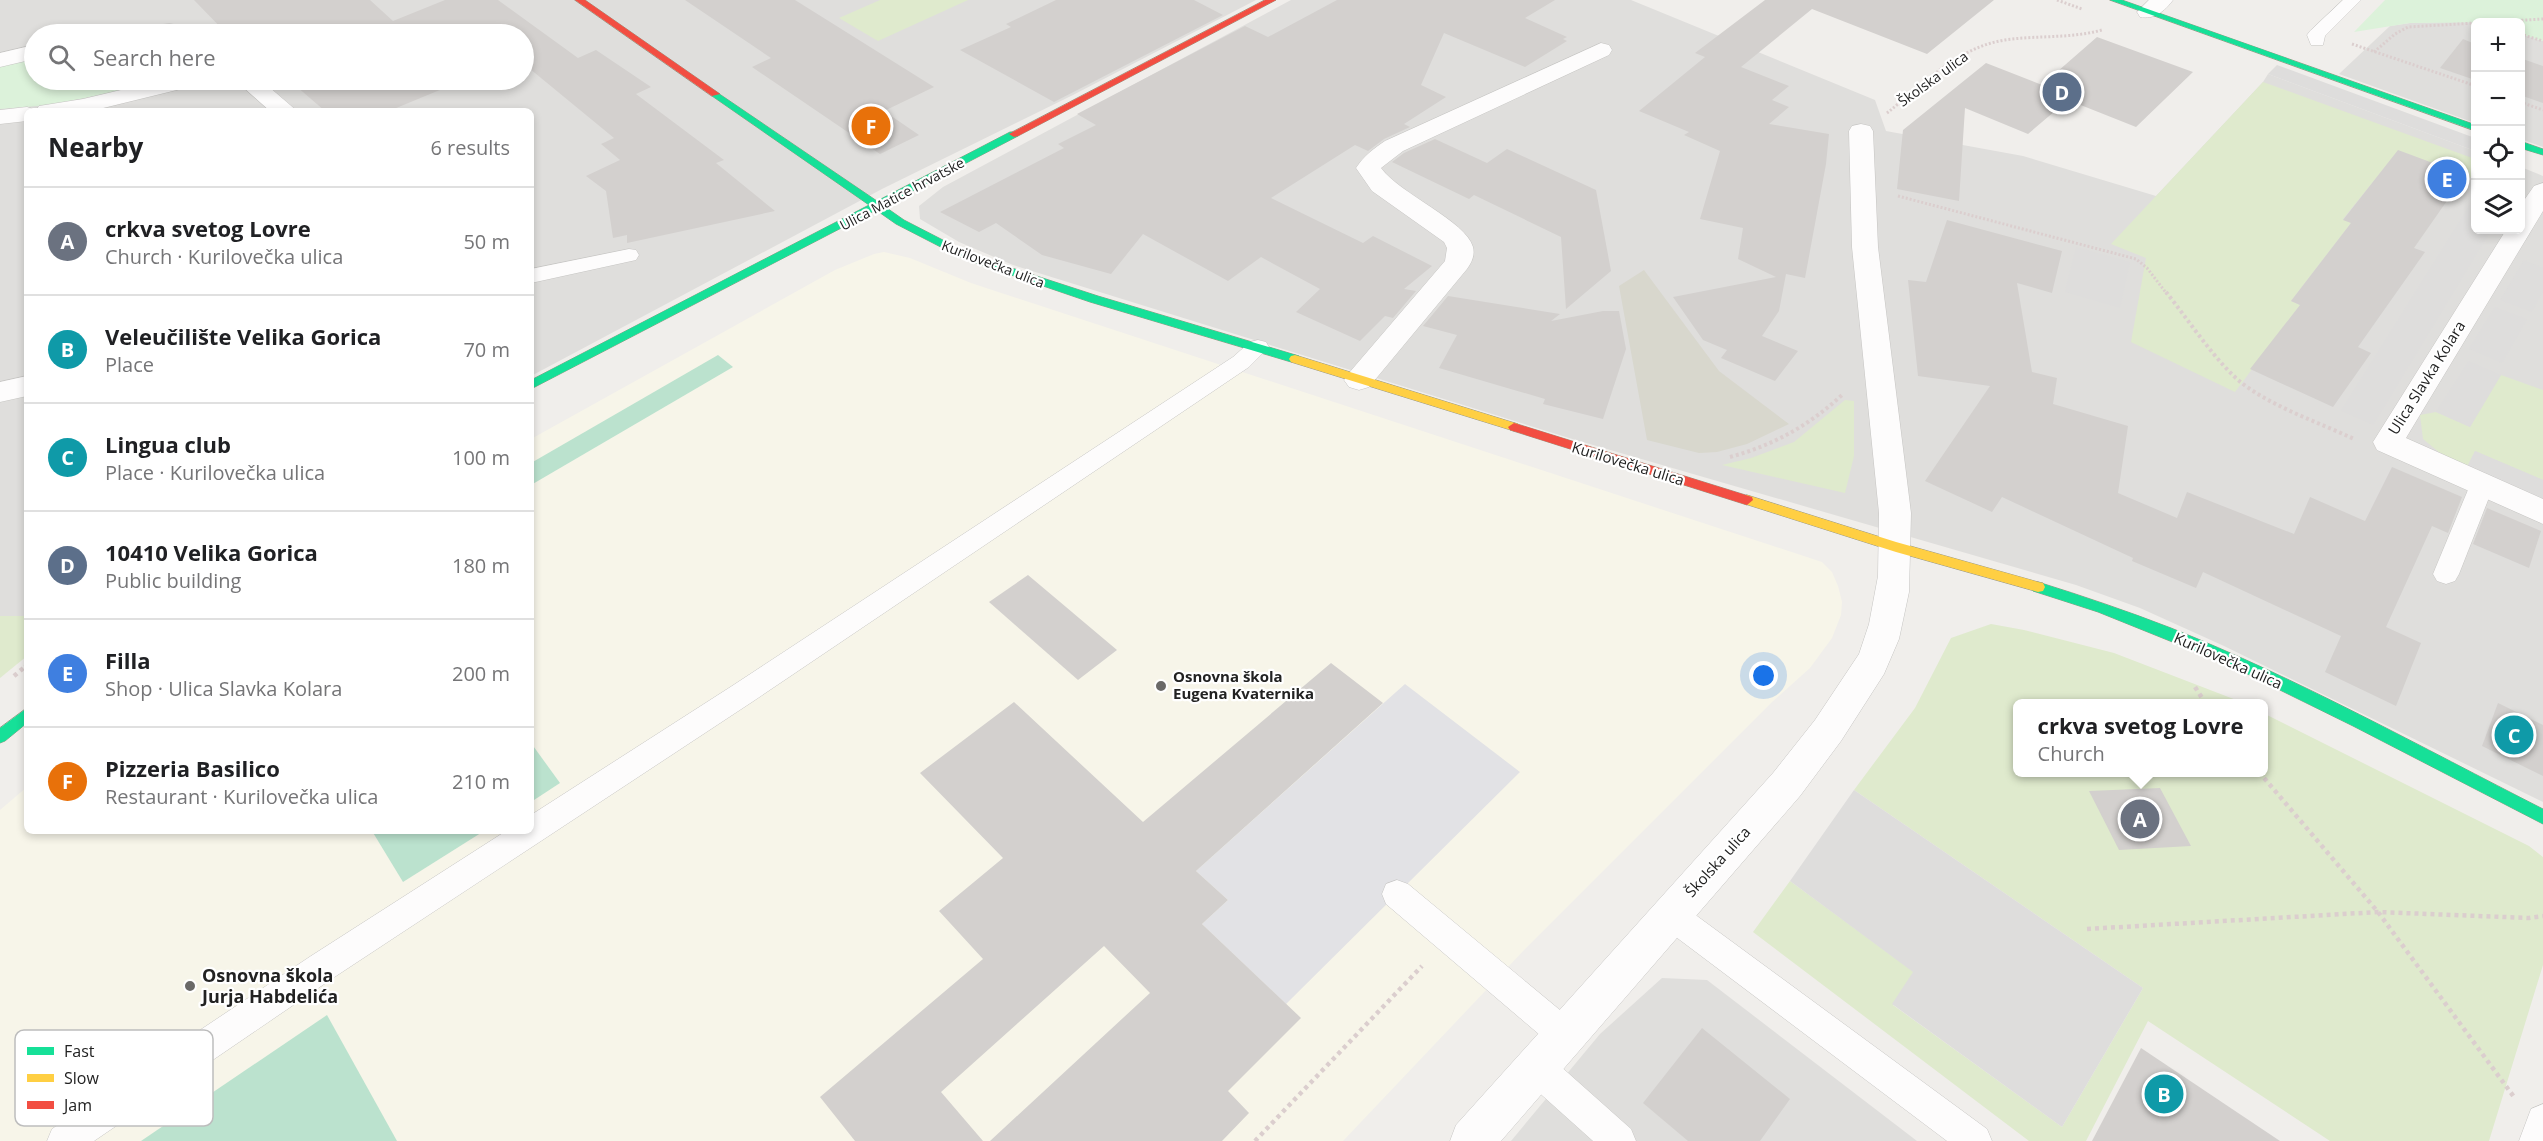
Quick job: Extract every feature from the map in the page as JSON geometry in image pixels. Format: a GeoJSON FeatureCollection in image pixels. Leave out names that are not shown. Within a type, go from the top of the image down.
{"type":"FeatureCollection","features":[{"type":"Feature","properties":{"kind":"street","name":"Kurilovečka ulica"},"geometry":{"type":"LineString","coordinates":[[579,0],[877,206],[915,231],[968,257],[1046,284],[1258,347],[1896,547],[2047,590],[2130,618],[2272,679],[2543,817]]}},
{"type":"Feature","properties":{"kind":"street","name":"Ulica Matice hrvatske"},"geometry":{"type":"LineString","coordinates":[[534,383],[1272,0]]}},
{"type":"Feature","properties":{"kind":"street"},"geometry":{"type":"LineString","coordinates":[[2114,0],[2155,6],[2471,126]]}},
{"type":"Feature","properties":{"kind":"street"},"geometry":{"type":"LineString","coordinates":[[1359,380],[1458,263],[1461,253],[1460,243],[1453,236],[1381,186],[1368,168],[1377,156],[1394,146],[1601,50]]}},
{"type":"Feature","properties":{"kind":"street"},"geometry":{"type":"LineString","coordinates":[[0,60],[24,54]]}},
{"type":"Feature","properties":{"kind":"street"},"geometry":{"type":"LineString","coordinates":[[69,108],[148,90]]}},
{"type":"Feature","properties":{"kind":"street"},"geometry":{"type":"LineString","coordinates":[[259,90],[281,108]]}},
{"type":"Feature","properties":{"kind":"street"},"geometry":{"type":"LineString","coordinates":[[0,117],[24,114]]}},
{"type":"Feature","properties":{"kind":"street"},"geometry":{"type":"LineString","coordinates":[[1861,131],[1865,247],[1895,513],[1896,547]]}},
{"type":"Feature","properties":{"kind":"street"},"geometry":{"type":"LineString","coordinates":[[2525,146],[2543,152]]}},
{"type":"Feature","properties":{"kind":"street","name":"Ulica Slavka Kolara"},"geometry":{"type":"LineString","coordinates":[[2525,220],[2543,190]]}},
{"type":"Feature","properties":{"kind":"street","name":"Ulica Slavka Kolara"},"geometry":{"type":"LineString","coordinates":[[2516,234],[2388,442],[2543,512]]}},
{"type":"Feature","properties":{"kind":"street"},"geometry":{"type":"LineString","coordinates":[[0,392],[24,387]]}},
{"type":"Feature","properties":{"kind":"street","name":"Školska ulica"},"geometry":{"type":"LineString","coordinates":[[1472,1141],[1770,806],[1828,733],[1865,674],[1882,640],[1894,579],[1896,547]]}},
{"type":"Feature","properties":{"kind":"street"},"geometry":{"type":"LineString","coordinates":[[0,736],[24,716]]}},
{"type":"Feature","properties":{"kind":"lane"},"geometry":{"type":"LineString","coordinates":[[2317,41],[2316,35],[2353,0]]}},
{"type":"Feature","properties":{"kind":"lane"},"geometry":{"type":"LineString","coordinates":[[534,275],[629,255]]}},
{"type":"Feature","properties":{"kind":"lane"},"geometry":{"type":"LineString","coordinates":[[534,829],[1241,363],[1258,347]]}},
{"type":"Feature","properties":{"kind":"lane"},"geometry":{"type":"LineString","coordinates":[[2446,574],[2482,485]]}},
{"type":"Feature","properties":{"kind":"lane"},"geometry":{"type":"LineString","coordinates":[[213,1041],[526,834]]}},
{"type":"Feature","properties":{"kind":"lane"},"geometry":{"type":"LineString","coordinates":[[1397,894],[1566,1036]]}},
{"type":"Feature","properties":{"kind":"lane"},"geometry":{"type":"LineString","coordinates":[[1671,915],[1975,1141]]}},
{"type":"Feature","properties":{"kind":"lane"},"geometry":{"type":"LineString","coordinates":[[1537,1068],[1619,1141]]}},
{"type":"Feature","properties":{"kind":"lane"},"geometry":{"type":"LineString","coordinates":[[64,1141],[86,1126]]}},
{"type":"Feature","properties":{"kind":"path"},"geometry":{"type":"LineString","coordinates":[[2525,20],[2543,19]]}},
{"type":"Feature","properties":{"kind":"path"},"geometry":{"type":"LineString","coordinates":[[2471,23],[2408,27],[2395,34],[2374,52],[2471,85]]}},
{"type":"Feature","properties":{"kind":"path","name":"Školska ulica"},"geometry":{"type":"LineString","coordinates":[[1861,131],[1971,50],[2006,41],[2087,34],[2109,26]]}},
{"type":"Feature","properties":{"kind":"path"},"geometry":{"type":"LineString","coordinates":[[2525,36],[2543,41]]}},
{"type":"Feature","properties":{"kind":"path"},"geometry":{"type":"LineString","coordinates":[[2525,104],[2543,110]]}},
{"type":"Feature","properties":{"kind":"path"},"geometry":{"type":"LineString","coordinates":[[1862,188],[2136,259],[2161,283],[2226,367],[2242,383],[2266,398],[2379,450],[2388,442]]}},
{"type":"Feature","properties":{"kind":"path"},"geometry":{"type":"LineString","coordinates":[[1721,459],[1771,445],[1806,425],[1846,391]]}},
{"type":"Feature","properties":{"kind":"path"},"geometry":{"type":"LineString","coordinates":[[2263,777],[2378,912],[2539,1131]]}},
{"type":"Feature","properties":{"kind":"path"},"geometry":{"type":"LineString","coordinates":[[2087,929],[2378,912],[2529,918],[2543,916]]}},
{"type":"Feature","properties":{"kind":"path"},"geometry":{"type":"LineString","coordinates":[[1255,1141],[1449,937]]}},
{"type":"Feature","properties":{"kind":"shaded area"},"geometry":{"type":"Polygon","coordinates":[[[0,0],[1256,0],[1073,95],[882,189],[534,374],[534,108],[24,108],[24,616],[0,616],[0,0]]]}},
{"type":"Feature","properties":{"kind":"shaded area"},"geometry":{"type":"Polygon","coordinates":[[[1291,0],[1631,0],[1875,100],[1886,131],[2023,156],[2156,196],[2268,74],[2471,150],[2471,234],[2525,234],[2525,169],[2543,176],[2543,802],[2224,646],[2140,608],[2076,585],[1569,438],[1013,265],[959,242],[920,219],[919,206],[943,187],[1291,0]]]}},
{"type":"Feature","properties":{"kind":"shaded area"},"geometry":{"type":"Polygon","coordinates":[[[2471,21],[2471,122],[2339,74],[2390,26],[2410,23],[2471,21]]]}},
{"type":"Feature","properties":{"kind":"shaded area"},"geometry":{"type":"Polygon","coordinates":[[[2525,36],[2543,41],[2543,147],[2525,140],[2525,36]]]}},
{"type":"Feature","properties":{"kind":"shaded area"},"geometry":{"type":"Polygon","coordinates":[[[2277,65],[2471,137],[2471,150],[2268,74],[2277,65]]]}},
{"type":"Feature","properties":{"kind":"shaded area"},"geometry":{"type":"Polygon","coordinates":[[[2471,203],[2471,234],[2489,234],[2373,425],[2341,411],[2471,203]]]}},
{"type":"Feature","properties":{"kind":"shaded area"},"geometry":{"type":"Polygon","coordinates":[[[2076,247],[2130,262],[2120,308],[2065,292],[2076,247]]]}},
{"type":"Feature","properties":{"kind":"shaded area","name":"Osnovna škola Eugena Kvaternika"},"geometry":{"type":"Polygon","coordinates":[[[884,252],[910,258],[971,283],[1822,562],[1832,572],[1838,586],[1842,602],[1841,615],[1832,638],[1810,668],[1771,703],[1526,948],[1343,1141],[0,1141],[0,810],[24,790],[24,834],[534,834],[534,437],[835,270],[884,252]]]}},
{"type":"Feature","properties":{"kind":"shaded area"},"geometry":{"type":"Polygon","coordinates":[[[2524,260],[2543,268],[2543,292],[2532,312],[2500,300],[2524,260]]]}},
{"type":"Feature","properties":{"kind":"shaded area"},"geometry":{"type":"Polygon","coordinates":[[[1644,270],[1719,371],[1789,424],[1747,444],[1717,452],[1699,453],[1647,440],[1619,286],[1644,270]]]}},
{"type":"Feature","properties":{"kind":"shaded area"},"geometry":{"type":"Polygon","coordinates":[[[2495,307],[2527,319],[2502,363],[2469,349],[2495,307]]]}},
{"type":"Feature","properties":{"kind":"shaded area"},"geometry":{"type":"Polygon","coordinates":[[[2469,361],[2501,375],[2470,427],[2436,412],[2469,361]]]}},
{"type":"Feature","properties":{"kind":"shaded area"},"geometry":{"type":"Polygon","coordinates":[[[2475,451],[2543,480],[2543,500],[2467,467],[2475,451]]]}},
{"type":"Feature","properties":{"kind":"shaded area"},"geometry":{"type":"Polygon","coordinates":[[[1405,684],[1520,772],[1286,1004],[1202,924],[1228,900],[1196,871],[1405,684]]]}},
{"type":"Feature","properties":{"kind":"shaded area"},"geometry":{"type":"Polygon","coordinates":[[[1854,790],[2143,988],[2062,1127],[1892,1004],[1913,972],[1790,881],[1854,790]]]}},
{"type":"Feature","properties":{"kind":"shaded area"},"geometry":{"type":"Polygon","coordinates":[[[1662,978],[1707,980],[1917,1141],[1511,1141],[1600,1034],[1662,978]]]}},
{"type":"Feature","properties":{"kind":"green space"},"geometry":{"type":"Polygon","coordinates":[[[880,0],[968,0],[878,41],[839,18],[880,0]]]}},
{"type":"Feature","properties":{"kind":"green space"},"geometry":{"type":"Polygon","coordinates":[[[2385,0],[2543,0],[2543,41],[2525,35],[2525,18],[2471,18],[2471,22],[2410,23],[2354,32],[2385,0]]]}},
{"type":"Feature","properties":{"kind":"green space"},"geometry":{"type":"Polygon","coordinates":[[[24,60],[24,90],[124,90],[51,105],[0,109],[0,65],[24,60]]]}},
{"type":"Feature","properties":{"kind":"green space"},"geometry":{"type":"Polygon","coordinates":[[[2263,82],[2471,158],[2471,178],[2398,151],[2343,219],[2351,223],[2291,301],[2300,305],[2235,392],[2131,342],[2146,258],[2111,244],[2263,82]]]}},
{"type":"Feature","properties":{"kind":"green space"},"geometry":{"type":"Polygon","coordinates":[[[718,355],[733,367],[534,483],[534,461],[718,355]]]}},
{"type":"Feature","properties":{"kind":"green space"},"geometry":{"type":"Polygon","coordinates":[[[2501,375],[2543,390],[2543,480],[2475,451],[2467,467],[2440,453],[2423,439],[2420,415],[2436,412],[2470,427],[2501,375]]]}},
{"type":"Feature","properties":{"kind":"green space"},"geometry":{"type":"Polygon","coordinates":[[[1845,400],[1854,401],[1854,456],[1845,493],[1722,465],[1751,458],[1794,442],[1845,400]]]}},
{"type":"Feature","properties":{"kind":"green space"},"geometry":{"type":"Polygon","coordinates":[[[0,616],[24,616],[24,658],[0,678],[0,616]]]}},
{"type":"Feature","properties":{"kind":"green space"},"geometry":{"type":"Polygon","coordinates":[[[1991,624],[2024,630],[2114,653],[2234,699],[2013,699],[2013,777],[2268,777],[2268,716],[2529,846],[2543,857],[2543,965],[2489,1141],[2330,1141],[2148,1021],[2086,1141],[2029,1141],[1753,932],[1790,881],[1914,972],[1893,1005],[2062,1127],[2143,988],[1854,790],[1915,708],[1951,638],[1991,624]]]}},
{"type":"Feature","properties":{"kind":"green space"},"geometry":{"type":"Polygon","coordinates":[[[534,747],[560,783],[534,800],[534,747]]]}},
{"type":"Feature","properties":{"kind":"green space"},"geometry":{"type":"Polygon","coordinates":[[[374,834],[479,834],[403,882],[374,834]]]}},
{"type":"Feature","properties":{"kind":"green space"},"geometry":{"type":"Polygon","coordinates":[[[327,1015],[397,1141],[141,1141],[163,1126],[213,1126],[213,1092],[327,1015]]]}},
{"type":"Feature","properties":{"kind":"building"},"geometry":{"type":"Polygon","coordinates":[[[194,0],[370,0],[393,21],[445,0],[498,0],[531,24],[217,24],[194,0]]]}},
{"type":"Feature","properties":{"kind":"building"},"geometry":{"type":"Polygon","coordinates":[[[685,0],[795,0],[934,87],[884,111],[919,135],[880,154],[752,67],[771,58],[685,0]]]}},
{"type":"Feature","properties":{"kind":"building"},"geometry":{"type":"Polygon","coordinates":[[[1056,0],[1194,0],[1223,15],[1054,102],[960,50],[1011,27],[1006,24],[1056,0]]]}},
{"type":"Feature","properties":{"kind":"building"},"geometry":{"type":"Polygon","coordinates":[[[1337,0],[1555,0],[1525,18],[1567,37],[1563,39],[1567,41],[1525,67],[1444,33],[1421,85],[1446,97],[1404,124],[1410,127],[1384,139],[1368,151],[1355,145],[1271,198],[1363,243],[1373,236],[1432,266],[1404,289],[1416,291],[1393,318],[1385,316],[1360,341],[1296,312],[1320,289],[1261,257],[1228,281],[1143,234],[1111,274],[1042,255],[996,223],[979,232],[940,212],[1064,148],[1058,144],[1096,125],[1077,114],[1245,26],[1268,37],[1337,0]]]}},
{"type":"Feature","properties":{"kind":"building"},"geometry":{"type":"Polygon","coordinates":[[[1765,0],[1994,0],[1927,54],[1812,9],[1741,67],[1789,86],[1772,100],[1789,107],[1769,124],[1829,134],[1826,164],[1805,278],[1786,274],[1779,311],[1762,336],[1798,351],[1775,381],[1721,358],[1727,350],[1703,340],[1673,297],[1776,277],[1738,259],[1743,228],[1700,219],[1720,151],[1684,135],[1689,132],[1639,111],[1705,57],[1695,53],[1765,0]]]}},
{"type":"Feature","properties":{"kind":"building"},"geometry":{"type":"Polygon","coordinates":[[[534,26],[578,58],[596,50],[651,87],[636,94],[724,160],[716,163],[775,211],[627,243],[627,235],[613,238],[606,191],[586,176],[620,160],[601,144],[614,138],[534,72],[534,26]]]}},
{"type":"Feature","properties":{"kind":"building"},"geometry":{"type":"Polygon","coordinates":[[[2097,37],[2193,72],[2136,127],[2068,100],[2028,134],[1965,108],[1959,201],[1897,189],[1903,130],[1986,63],[2042,85],[2097,37]]]}},
{"type":"Feature","properties":{"kind":"building"},"geometry":{"type":"Polygon","coordinates":[[[2463,39],[2471,42],[2471,79],[2440,68],[2463,39]]]}},
{"type":"Feature","properties":{"kind":"building"},"geometry":{"type":"Polygon","coordinates":[[[2525,60],[2543,66],[2543,103],[2525,97],[2525,60]]]}},
{"type":"Feature","properties":{"kind":"building"},"geometry":{"type":"Polygon","coordinates":[[[301,90],[440,90],[396,108],[322,108],[301,90]]]}},
{"type":"Feature","properties":{"kind":"building"},"geometry":{"type":"Polygon","coordinates":[[[1435,139],[1487,163],[1507,149],[1596,190],[1611,271],[1566,309],[1561,237],[1474,195],[1469,199],[1392,162],[1404,153],[1435,139]]]}},
{"type":"Feature","properties":{"kind":"building"},"geometry":{"type":"Polygon","coordinates":[[[2398,150],[2465,175],[2414,248],[2425,252],[2358,347],[2371,353],[2333,407],[2250,369],[2300,305],[2291,301],[2351,223],[2343,220],[2398,150]]]}},
{"type":"Feature","properties":{"kind":"building"},"geometry":{"type":"Polygon","coordinates":[[[1947,220],[2062,251],[2052,293],[2017,283],[2032,372],[2057,378],[2053,404],[2128,426],[2118,493],[2177,518],[2187,492],[2294,534],[2310,497],[2365,521],[2392,467],[2462,497],[2448,533],[2432,526],[2386,627],[2421,643],[2396,706],[2325,672],[2341,636],[2203,572],[2196,588],[2132,561],[2133,558],[2002,497],[1992,512],[1925,481],[1990,386],[1918,376],[1908,280],[1926,282],[1947,220]]]}},
{"type":"Feature","properties":{"kind":"building"},"geometry":{"type":"Polygon","coordinates":[[[1448,296],[1560,314],[1551,321],[1603,311],[1619,311],[1626,349],[1603,419],[1543,404],[1545,399],[1439,368],[1457,335],[1423,326],[1448,296]]]}},
{"type":"Feature","properties":{"kind":"building"},"geometry":{"type":"Polygon","coordinates":[[[2487,508],[2541,531],[2529,568],[2473,544],[2487,508]]]}},
{"type":"Feature","properties":{"kind":"building"},"geometry":{"type":"Polygon","coordinates":[[[1028,575],[1117,650],[1078,680],[989,602],[1028,575]]]}},
{"type":"Feature","properties":{"kind":"building"},"geometry":{"type":"Polygon","coordinates":[[[1331,663],[1383,703],[1196,871],[1228,900],[1202,924],[1301,1018],[1228,1091],[1249,1113],[1222,1141],[990,1141],[1150,993],[1104,946],[941,1092],[983,1141],[855,1141],[820,1097],[983,959],[939,911],[1003,858],[920,773],[1014,702],[1143,822],[1331,663]]]}},
{"type":"Feature","properties":{"kind":"building"},"geometry":{"type":"Polygon","coordinates":[[[2498,703],[2543,725],[2543,776],[2482,746],[2498,703]]]}},
{"type":"Feature","properties":{"kind":"building"},"geometry":{"type":"Polygon","coordinates":[[[2160,788],[2191,846],[2119,850],[2089,791],[2160,788]]]}},
{"type":"Feature","properties":{"kind":"building"},"geometry":{"type":"Polygon","coordinates":[[[1702,1028],[1790,1099],[1760,1141],[1688,1141],[1643,1103],[1702,1028]]]}},
{"type":"Feature","properties":{"kind":"building"},"geometry":{"type":"Polygon","coordinates":[[[2141,1048],[2280,1141],[2092,1141],[2141,1048]]]}},
{"type":"Feature","properties":{"kind":"traffic: fast"},"geometry":{"type":"LineString","coordinates":[[2114,0],[2471,126]]}},
{"type":"Feature","properties":{"kind":"traffic: fast"},"geometry":{"type":"LineString","coordinates":[[715,94],[900,222],[968,257],[1094,299],[1295,359]]}},
{"type":"Feature","properties":{"kind":"traffic: fast"},"geometry":{"type":"LineString","coordinates":[[534,383],[1014,134]]}},
{"type":"Feature","properties":{"kind":"traffic: fast"},"geometry":{"type":"LineString","coordinates":[[2525,146],[2543,152]]}},
{"type":"Feature","properties":{"kind":"traffic: fast"},"geometry":{"type":"LineString","coordinates":[[2038,587],[2168,632],[2232,660],[2358,721],[2543,817]]}},
{"type":"Feature","properties":{"kind":"traffic: fast"},"geometry":{"type":"LineString","coordinates":[[0,737],[24,717]]}},
{"type":"Feature","properties":{"kind":"traffic: slow"},"geometry":{"type":"LineString","coordinates":[[1295,359],[1514,427]]}},
{"type":"Feature","properties":{"kind":"traffic: slow"},"geometry":{"type":"LineString","coordinates":[[1747,500],[1896,547],[2038,587]]}},
{"type":"Feature","properties":{"kind":"traffic: jam"},"geometry":{"type":"LineString","coordinates":[[579,0],[715,94]]}},
{"type":"Feature","properties":{"kind":"traffic: jam"},"geometry":{"type":"LineString","coordinates":[[1014,134],[1272,0]]}},
{"type":"Feature","properties":{"kind":"traffic: jam"},"geometry":{"type":"LineString","coordinates":[[1514,427],[1747,500]]}},
{"type":"Feature","properties":{"kind":"place","name":"10410 Velika Gorica"},"geometry":{"type":"Point","coordinates":[2062,92]}},
{"type":"Feature","properties":{"kind":"place","name":"Pizzeria Basilico"},"geometry":{"type":"Point","coordinates":[871,126]}},
{"type":"Feature","properties":{"kind":"place","name":"Filla"},"geometry":{"type":"Point","coordinates":[2447,179]}},
{"type":"Feature","properties":{"kind":"place","name":"Osnovna škola Eugena Kvaternika"},"geometry":{"type":"Point","coordinates":[1161,686]}},
{"type":"Feature","properties":{"kind":"place","name":"Lingua club"},"geometry":{"type":"Point","coordinates":[2514,735]}},
{"type":"Feature","properties":{"kind":"place","name":"crkva svetog Lovre"},"geometry":{"type":"Point","coordinates":[2140,819]}},
{"type":"Feature","properties":{"kind":"place","name":"Osnovna škola Jurja Habdelića"},"geometry":{"type":"Point","coordinates":[190,986]}},
{"type":"Feature","properties":{"kind":"place","name":"Veleučilište Velika Gorica"},"geometry":{"type":"Point","coordinates":[2164,1094]}}]}
